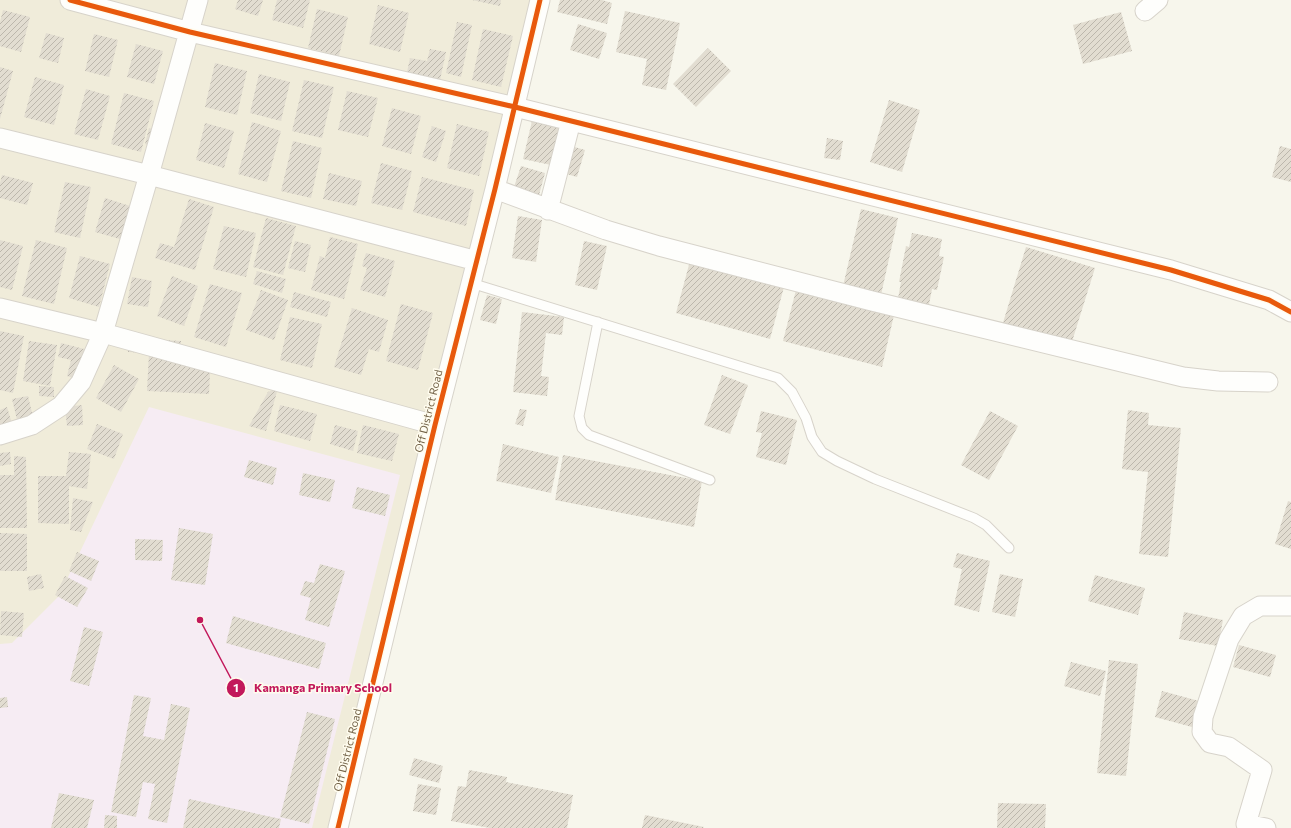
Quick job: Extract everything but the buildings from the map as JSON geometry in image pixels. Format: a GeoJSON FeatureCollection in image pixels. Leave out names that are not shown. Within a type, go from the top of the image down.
{"type":"FeatureCollection","features":[{"type":"Feature","properties":{"kind":"street"},"geometry":{"type":"LineString","coordinates":[[70,0],[190,32],[515,107],[1171,270],[1268,300],[1291,312]]}},
{"type":"Feature","properties":{"kind":"street"},"geometry":{"type":"LineString","coordinates":[[0,435],[32,425],[61,406],[81,382],[103,333],[198,0]]}},
{"type":"Feature","properties":{"kind":"street","name":"Off District Road"},"geometry":{"type":"LineString","coordinates":[[338,828],[435,425],[495,189],[540,0]]}},
{"type":"Feature","properties":{"kind":"street"},"geometry":{"type":"LineString","coordinates":[[548,210],[571,121]]}},
{"type":"Feature","properties":{"kind":"street"},"geometry":{"type":"LineString","coordinates":[[0,138],[149,175],[477,261]]}},
{"type":"Feature","properties":{"kind":"street"},"geometry":{"type":"LineString","coordinates":[[495,189],[548,210],[606,230],[667,248],[872,301],[1183,377],[1218,381],[1268,382]]}},
{"type":"Feature","properties":{"kind":"street"},"geometry":{"type":"LineString","coordinates":[[0,308],[103,333],[435,425]]}},
{"type":"Feature","properties":{"kind":"street"},"geometry":{"type":"LineString","coordinates":[[1266,828],[1246,824],[1262,770],[1229,747],[1210,743],[1202,732],[1202,717],[1229,639],[1243,616],[1260,606],[1291,606]]}},
{"type":"Feature","properties":{"kind":"lane"},"geometry":{"type":"LineString","coordinates":[[471,283],[778,378],[792,392],[806,418],[812,437],[822,452],[837,461],[875,479],[974,518],[986,525],[1009,548]]}},
{"type":"Feature","properties":{"kind":"lane"},"geometry":{"type":"LineString","coordinates":[[598,322],[579,416],[582,428],[589,435],[710,480]]}},
{"type":"Feature","properties":{"kind":"shaded area"},"geometry":{"type":"Polygon","coordinates":[[[0,0],[542,0],[340,828],[0,828],[0,0]]]}},
{"type":"Feature","properties":{"kind":"shaded area"},"geometry":{"type":"Polygon","coordinates":[[[149,407],[400,475],[312,828],[0,828],[0,644],[12,643],[59,596],[149,407]]]}},
{"type":"Feature","properties":{"kind":"cycle path"},"geometry":{"type":"LineString","coordinates":[[70,0],[190,32],[515,107],[1171,270],[1269,300],[1291,312]]}},
{"type":"Feature","properties":{"kind":"cycle path"},"geometry":{"type":"LineString","coordinates":[[338,828],[435,425],[495,189],[540,0]]}},
{"type":"Feature","properties":{"kind":"place","name":"Kamanga Primary School"},"geometry":{"type":"Point","coordinates":[200,620]}}]}
